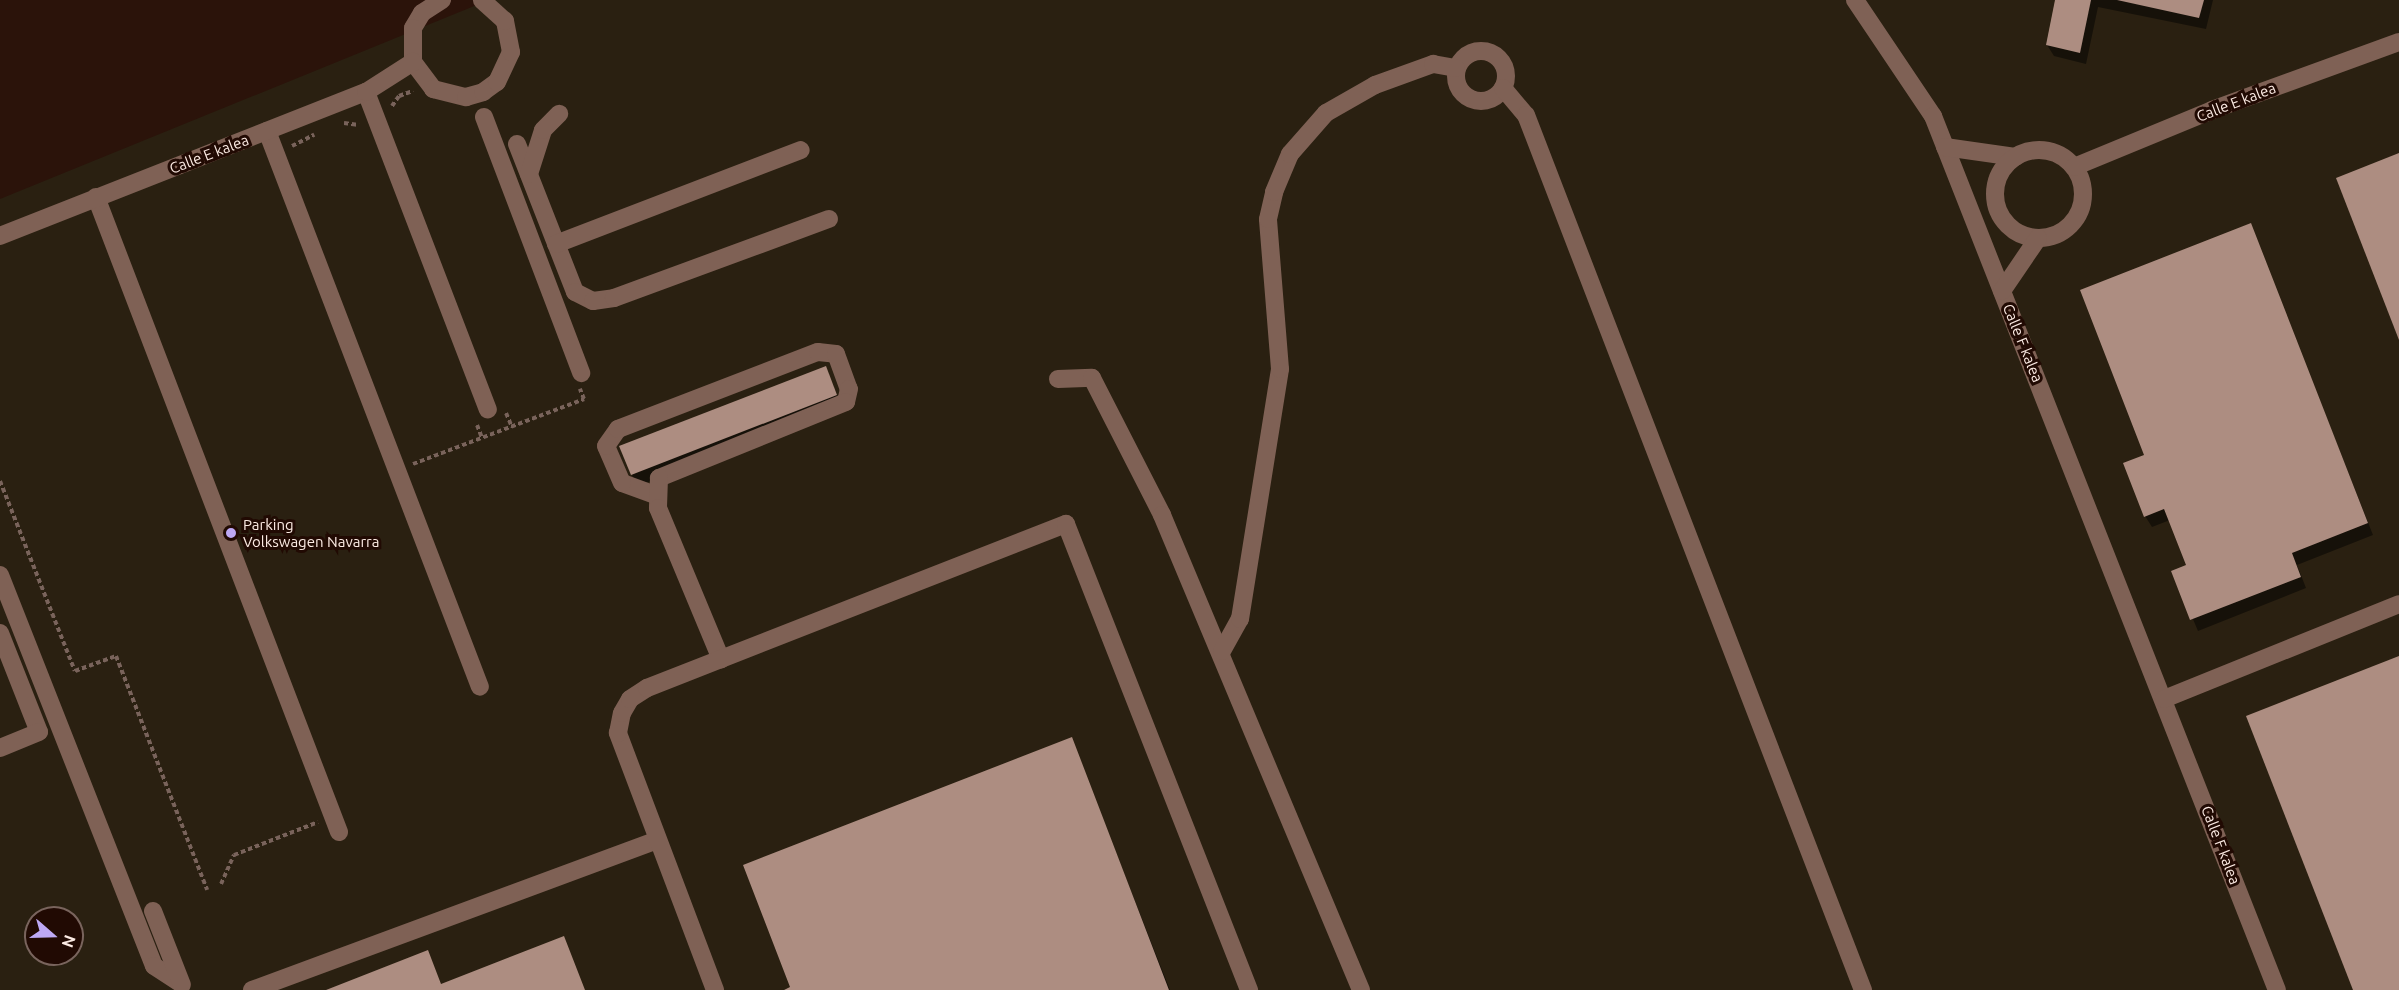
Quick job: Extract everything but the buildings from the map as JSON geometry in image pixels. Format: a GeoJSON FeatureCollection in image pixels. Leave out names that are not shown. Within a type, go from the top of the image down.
{"type":"FeatureCollection","features":[{"type":"Feature","properties":{"kind":"street"},"geometry":{"type":"LineString","coordinates":[[442,0],[422,13],[414,28],[412,63],[433,89],[449,96],[475,95],[497,82],[507,68],[511,36],[495,9],[482,0]]}},
{"type":"Feature","properties":{"kind":"street","name":"Calle F kalea"},"geometry":{"type":"LineString","coordinates":[[1855,0],[1933,116],[2277,990]]}},
{"type":"Feature","properties":{"kind":"street","name":"Calle E kalea"},"geometry":{"type":"LineString","coordinates":[[2074,167],[2212,110],[2399,42]]}},
{"type":"Feature","properties":{"kind":"street"},"geometry":{"type":"LineString","coordinates":[[1503,88],[1485,101],[1468,99],[1457,86],[1456,68],[1467,54],[1493,54],[1504,67],[1503,88],[1526,115],[1863,990]]}},
{"type":"Feature","properties":{"kind":"street","name":"Calle E kalea"},"geometry":{"type":"LineString","coordinates":[[0,236],[366,92],[412,63]]}},
{"type":"Feature","properties":{"kind":"street"},"geometry":{"type":"LineString","coordinates":[[1222,651],[1240,619],[1280,369],[1268,219],[1274,192],[1290,154],[1326,113],[1375,84],[1433,64],[1456,68]]}},
{"type":"Feature","properties":{"kind":"street"},"geometry":{"type":"LineString","coordinates":[[366,92],[488,410]]}},
{"type":"Feature","properties":{"kind":"street"},"geometry":{"type":"LineString","coordinates":[[529,174],[543,130],[559,114]]}},
{"type":"Feature","properties":{"kind":"street"},"geometry":{"type":"LineString","coordinates":[[484,117],[580,378]]}},
{"type":"Feature","properties":{"kind":"street"},"geometry":{"type":"LineString","coordinates":[[267,131],[404,463],[480,687]]}},
{"type":"Feature","properties":{"kind":"street"},"geometry":{"type":"LineString","coordinates":[[517,144],[576,292],[593,301],[614,298],[829,219]]}},
{"type":"Feature","properties":{"kind":"street"},"geometry":{"type":"LineString","coordinates":[[1945,147],[2015,157],[2046,151],[2065,158],[2074,167],[2083,190],[2078,213],[2062,231],[2038,238],[2026,236],[2006,223],[1996,201],[1998,178],[2015,157]]}},
{"type":"Feature","properties":{"kind":"street"},"geometry":{"type":"LineString","coordinates":[[556,244],[801,150]]}},
{"type":"Feature","properties":{"kind":"street"},"geometry":{"type":"LineString","coordinates":[[96,198],[339,832]]}},
{"type":"Feature","properties":{"kind":"street"},"geometry":{"type":"LineString","coordinates":[[2002,291],[2038,238]]}},
{"type":"Feature","properties":{"kind":"street"},"geometry":{"type":"LineString","coordinates":[[658,496],[622,483],[606,446],[618,429],[818,352],[836,354],[849,388],[846,402],[659,478],[658,508],[721,659]]}},
{"type":"Feature","properties":{"kind":"street"},"geometry":{"type":"LineString","coordinates":[[1058,379],[1092,378],[1162,515],[1222,651],[1361,990]]}},
{"type":"Feature","properties":{"kind":"street"},"geometry":{"type":"LineString","coordinates":[[715,990],[618,733],[622,713],[630,699],[647,688],[1066,524],[1249,990]]}},
{"type":"Feature","properties":{"kind":"street"},"geometry":{"type":"LineString","coordinates":[[0,575],[154,966],[184,987]]}},
{"type":"Feature","properties":{"kind":"street"},"geometry":{"type":"LineString","coordinates":[[2164,699],[2399,603]]}},
{"type":"Feature","properties":{"kind":"street"},"geometry":{"type":"LineString","coordinates":[[0,633],[39,732],[0,748]]}},
{"type":"Feature","properties":{"kind":"street"},"geometry":{"type":"LineString","coordinates":[[252,990],[657,840]]}},
{"type":"Feature","properties":{"kind":"street"},"geometry":{"type":"LineString","coordinates":[[153,911],[184,987]]}},
{"type":"Feature","properties":{"kind":"path"},"geometry":{"type":"LineString","coordinates":[[390,113],[399,96],[411,90],[418,93]]}},
{"type":"Feature","properties":{"kind":"path"},"geometry":{"type":"LineString","coordinates":[[337,126],[352,122],[364,131]]}},
{"type":"Feature","properties":{"kind":"path"},"geometry":{"type":"LineString","coordinates":[[290,153],[295,142],[316,134]]}},
{"type":"Feature","properties":{"kind":"path"},"geometry":{"type":"LineString","coordinates":[[404,463],[482,438],[584,399],[580,378]]}},
{"type":"Feature","properties":{"kind":"path"},"geometry":{"type":"LineString","coordinates":[[482,438],[488,410],[512,427]]}},
{"type":"Feature","properties":{"kind":"path"},"geometry":{"type":"LineString","coordinates":[[0,481],[75,671],[116,656],[207,890]]}},
{"type":"Feature","properties":{"kind":"shaded area"},"geometry":{"type":"Polygon","coordinates":[[[489,0],[2399,0],[2399,990],[0,990],[0,199],[489,0]]]}},
{"type":"Feature","properties":{"kind":"place","name":"Parking Volkswagen Navarra"},"geometry":{"type":"Point","coordinates":[231,533]}}]}
